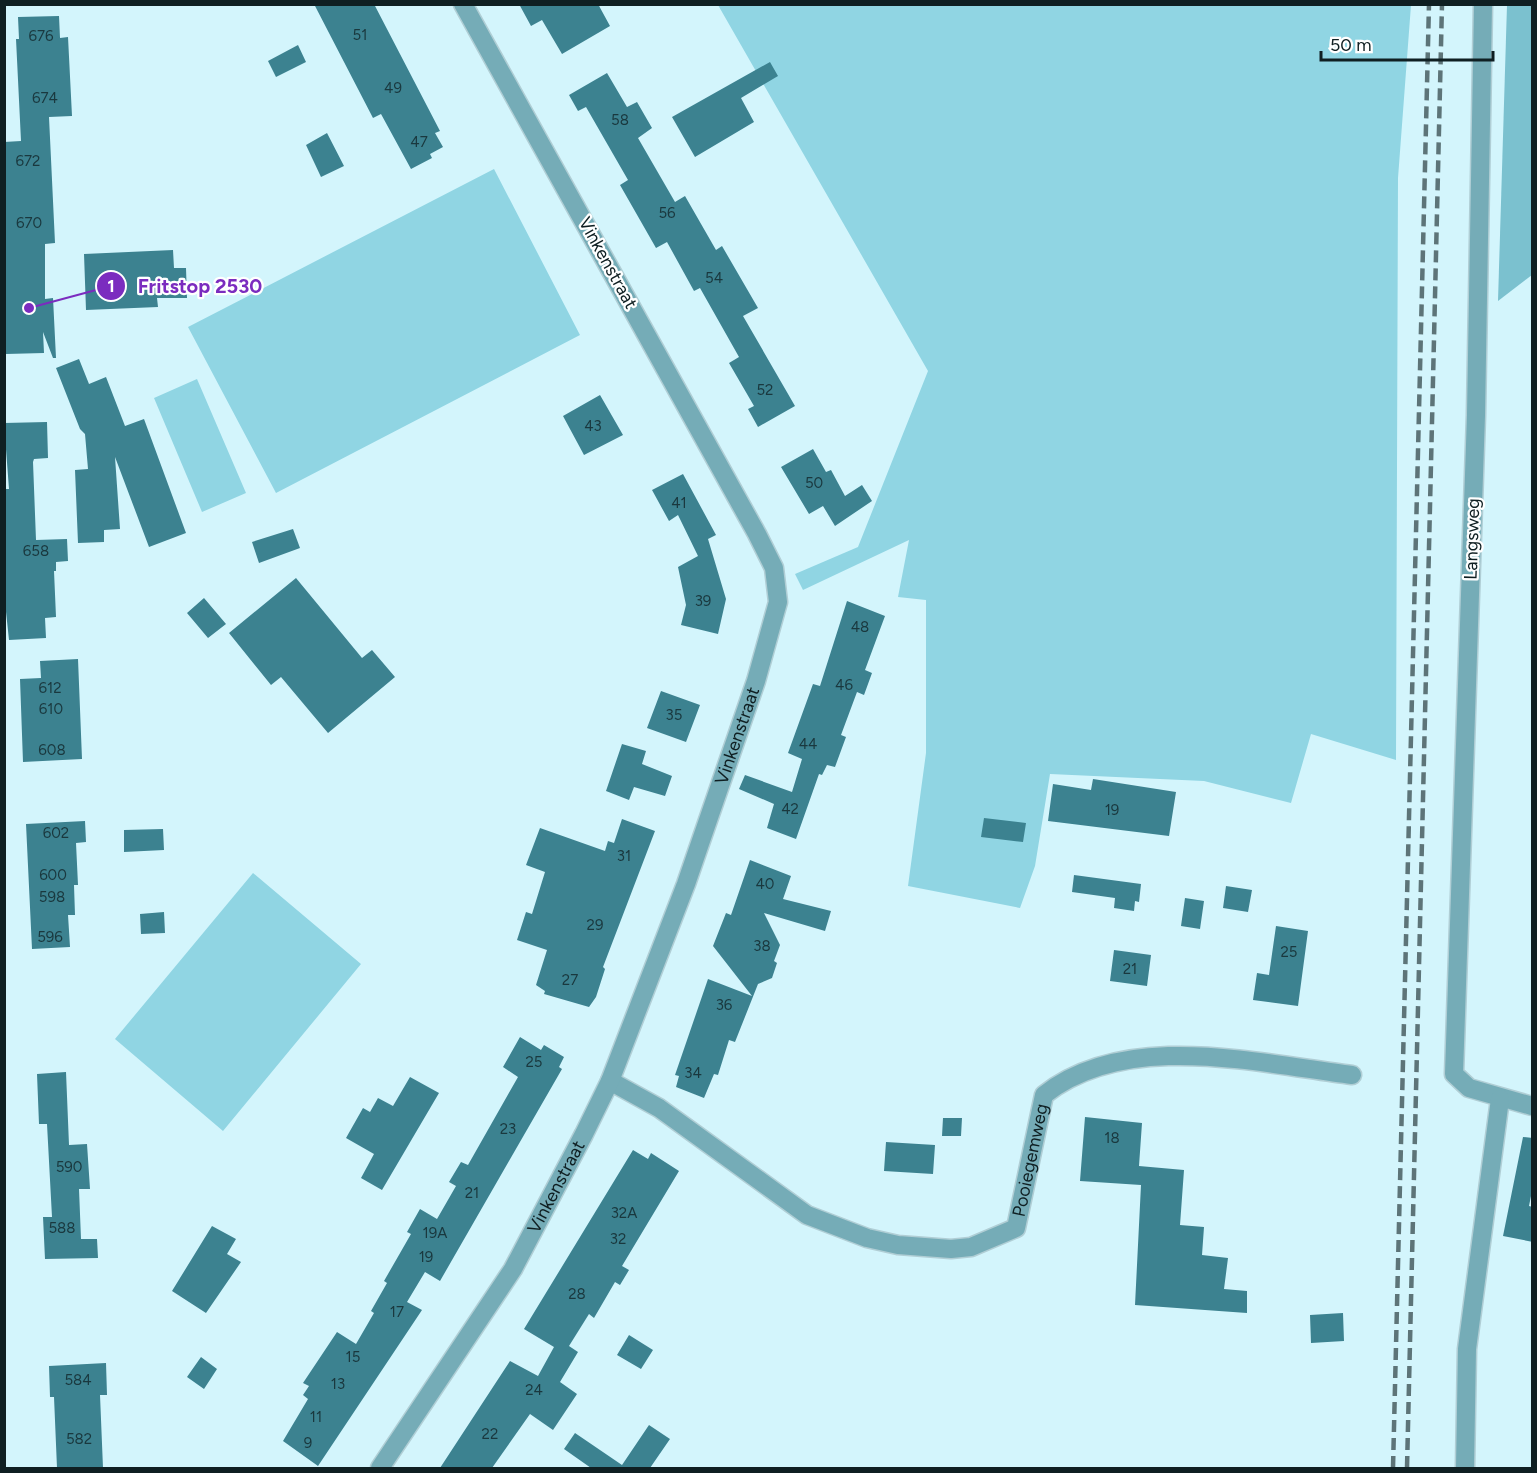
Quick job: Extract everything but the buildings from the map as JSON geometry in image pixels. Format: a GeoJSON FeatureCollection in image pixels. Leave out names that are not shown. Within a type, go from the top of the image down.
{"type":"FeatureCollection","features":[{"type":"Feature","properties":{"kind":"street","name":"Vinkenstraat"},"geometry":{"type":"LineString","coordinates":[[380,1468],[513,1269],[585,1134],[609,1081],[686,884],[756,681],[778,602],[774,568],[752,524],[463,4]]}},
{"type":"Feature","properties":{"kind":"street","name":"Langsweg"},"geometry":{"type":"LineString","coordinates":[[1483,4],[1476,415],[1454,1074],[1469,1088],[1500,1099]]}},
{"type":"Feature","properties":{"kind":"street","name":"Pooiegemweg"},"geometry":{"type":"LineString","coordinates":[[609,1081],[659,1108],[807,1215],[877,1240],[898,1245],[951,1249],[971,1247],[1016,1228],[1044,1095],[1066,1079],[1117,1061],[1174,1054],[1352,1075]]}},
{"type":"Feature","properties":{"kind":"street"},"geometry":{"type":"LineString","coordinates":[[1465,1468],[1467,1349],[1500,1099],[1533,1106]]}},
{"type":"Feature","properties":{"kind":"shaded area"},"geometry":{"type":"Polygon","coordinates":[[[718,5],[1411,5],[1398,178],[1396,760],[1311,734],[1291,803],[1204,781],[1050,774],[1035,866],[1020,908],[908,886],[926,753],[926,600],[898,597],[909,540],[803,590],[795,574],[858,547],[928,371],[718,5]]]}},
{"type":"Feature","properties":{"kind":"shaded area"},"geometry":{"type":"Polygon","coordinates":[[[1507,5],[1532,5],[1532,275],[1498,301],[1507,5]]]}},
{"type":"Feature","properties":{"kind":"shaded area"},"geometry":{"type":"Polygon","coordinates":[[[494,169],[580,335],[276,493],[188,327],[494,169]]]}},
{"type":"Feature","properties":{"kind":"shaded area"},"geometry":{"type":"Polygon","coordinates":[[[197,379],[246,493],[202,512],[154,398],[197,379]]]}},
{"type":"Feature","properties":{"kind":"shaded area"},"geometry":{"type":"Polygon","coordinates":[[[253,873],[361,964],[223,1131],[115,1039],[253,873]]]}},
{"type":"Feature","properties":{"kind":"railway"},"geometry":{"type":"LineString","coordinates":[[1393,1468],[1429,4]]}},
{"type":"Feature","properties":{"kind":"railway"},"geometry":{"type":"LineString","coordinates":[[1407,1468],[1442,4]]}},
{"type":"Feature","properties":{"kind":"place","name":"Fritstop 2530"},"geometry":{"type":"Point","coordinates":[29,308]}}]}
